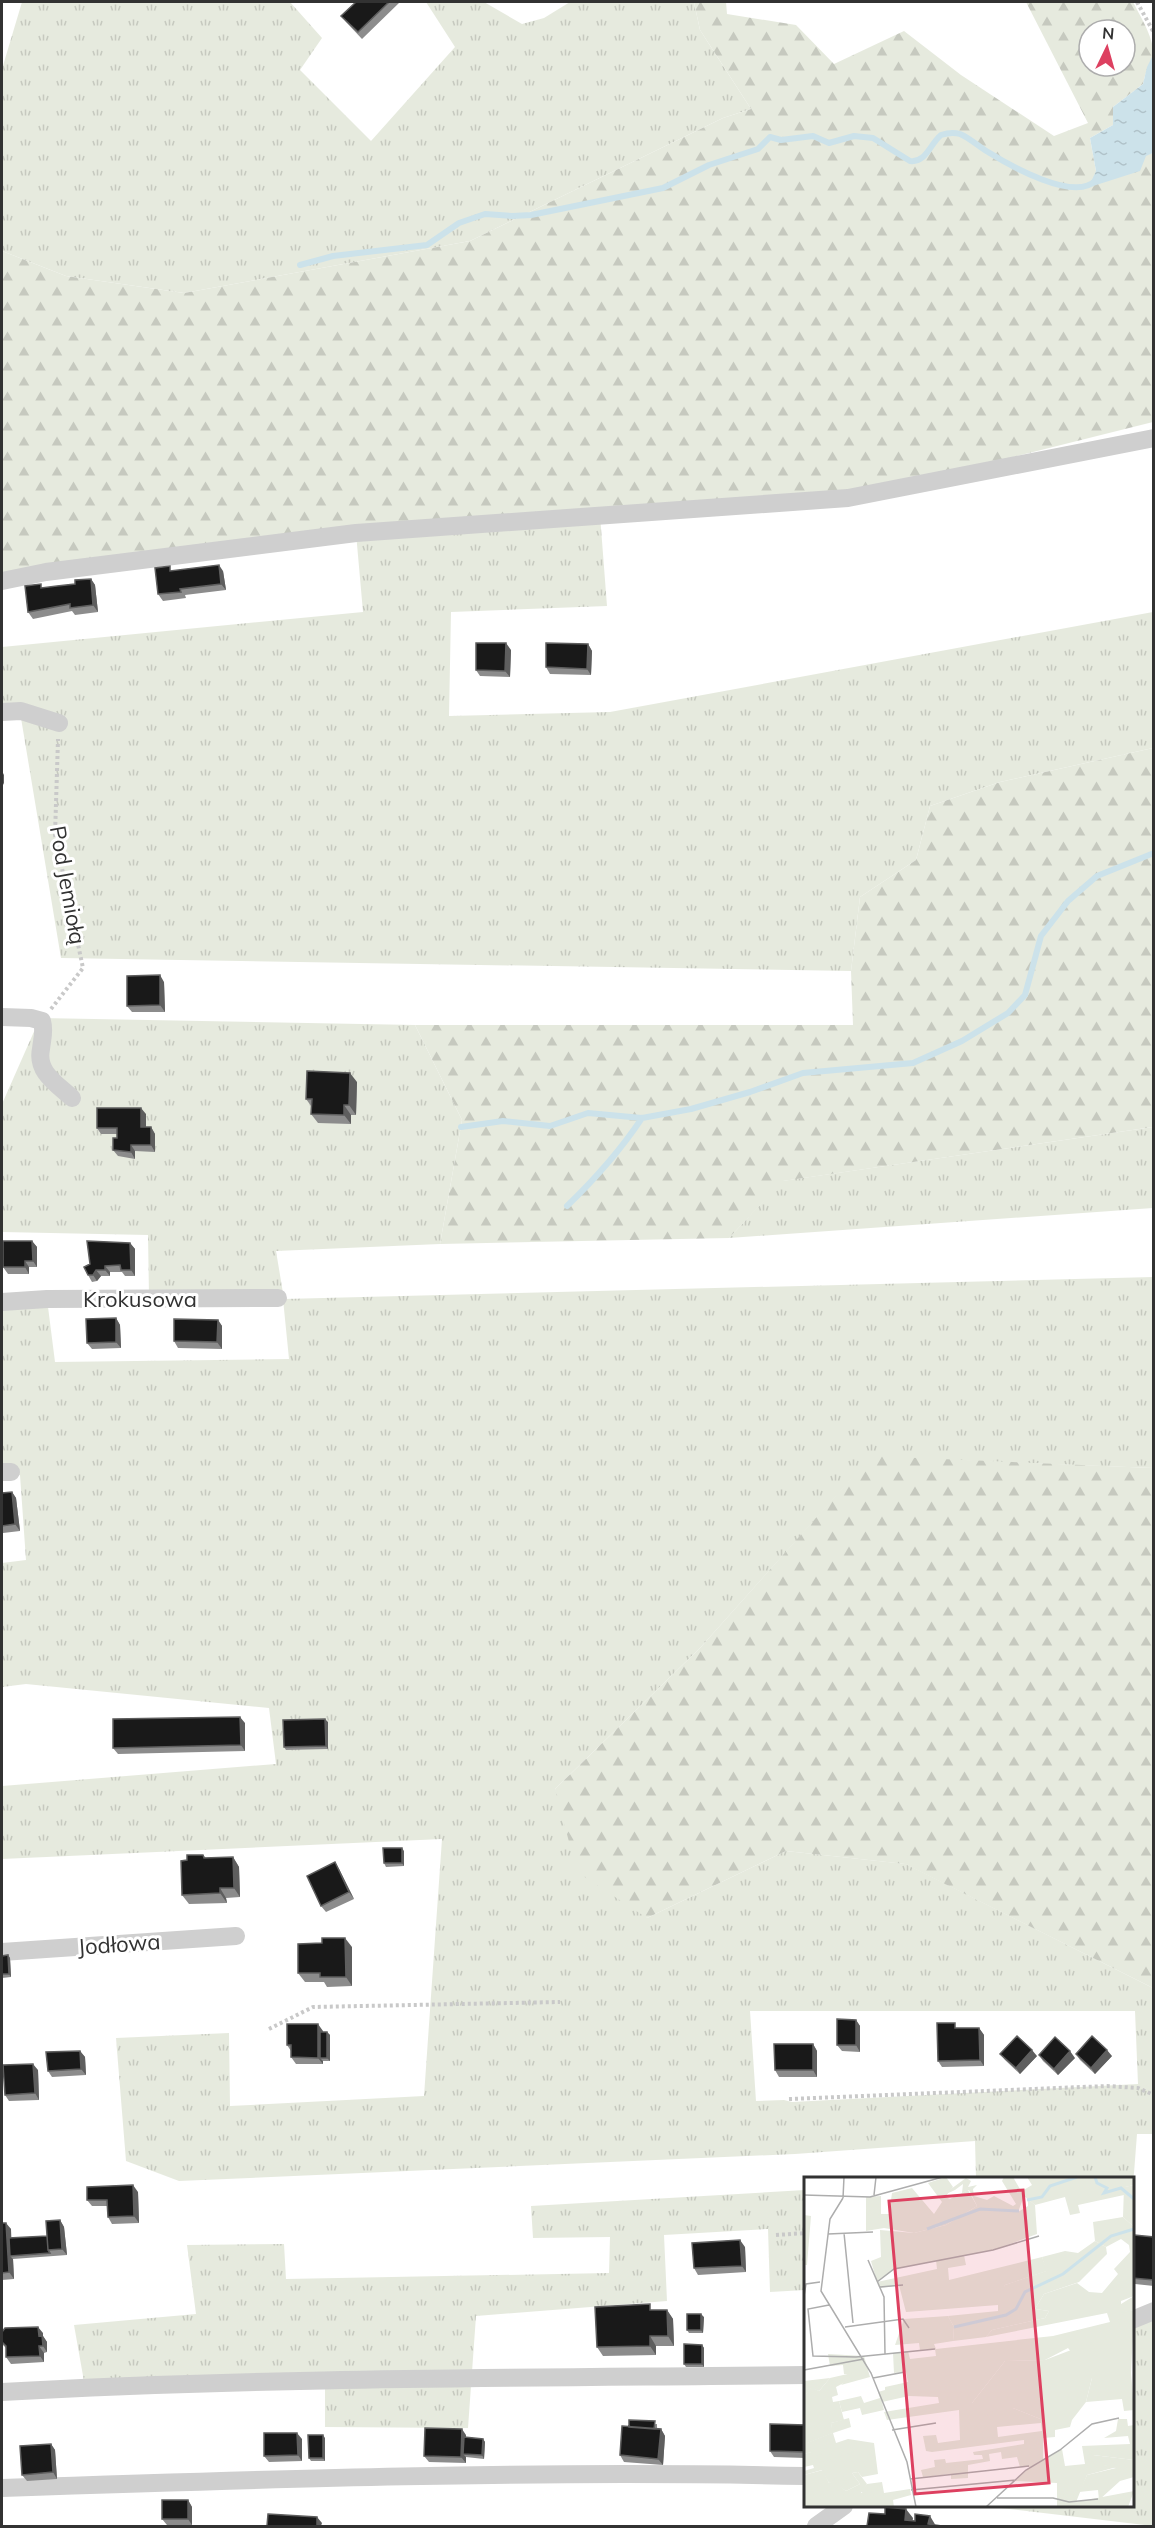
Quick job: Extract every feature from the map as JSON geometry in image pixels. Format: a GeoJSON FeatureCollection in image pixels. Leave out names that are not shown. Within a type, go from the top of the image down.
{"type":"FeatureCollection","features":[{"type":"Feature","properties":{"kind":"street"},"geometry":{"type":"LineString","coordinates":[[2,581],[46,572],[356,533],[848,498],[1154,438]]}},
{"type":"Feature","properties":{"kind":"street"},"geometry":{"type":"LineString","coordinates":[[2,712],[21,711],[58,723]]}},
{"type":"Feature","properties":{"kind":"street"},"geometry":{"type":"LineString","coordinates":[[2,1017],[31,1018],[42,1021],[44,1029],[39,1057],[40,1066],[44,1073],[72,1098]]}},
{"type":"Feature","properties":{"kind":"street","name":"Krokusowa"},"geometry":{"type":"LineString","coordinates":[[2,1302],[47,1299],[278,1298]]}},
{"type":"Feature","properties":{"kind":"street","name":"Jodłowa"},"geometry":{"type":"LineString","coordinates":[[2,1952],[236,1936]]}},
{"type":"Feature","properties":{"kind":"street"},"geometry":{"type":"LineString","coordinates":[[1134,2319],[1154,2311]]}},
{"type":"Feature","properties":{"kind":"street"},"geometry":{"type":"LineString","coordinates":[[2,2392],[122,2385],[336,2379],[804,2374]]}},
{"type":"Feature","properties":{"kind":"street"},"geometry":{"type":"LineString","coordinates":[[2,2488],[327,2477],[601,2474],[804,2476]]}},
{"type":"Feature","properties":{"kind":"street"},"geometry":{"type":"LineString","coordinates":[[816,2526],[841,2507]]}},
{"type":"Feature","properties":{"kind":"path"},"geometry":{"type":"LineString","coordinates":[[1137,2],[1154,33]]}},
{"type":"Feature","properties":{"kind":"path","name":"Pod Jemiołą"},"geometry":{"type":"LineString","coordinates":[[42,1021],[82,968],[55,835],[58,723]]}},
{"type":"Feature","properties":{"kind":"path"},"geometry":{"type":"LineString","coordinates":[[269,2029],[313,2007],[560,2002]]}},
{"type":"Feature","properties":{"kind":"path"},"geometry":{"type":"LineString","coordinates":[[789,2099],[1107,2086],[1138,2088],[1154,2095]]}},
{"type":"Feature","properties":{"kind":"path"},"geometry":{"type":"LineString","coordinates":[[776,2235],[804,2234]]}},
{"type":"Feature","properties":{"kind":"green space"},"geometry":{"type":"Polygon","coordinates":[[[22,2],[290,2],[322,38],[300,70],[371,141],[455,47],[426,2],[484,2],[522,24],[544,18],[570,2],[694,2],[700,30],[751,109],[723,118],[470,241],[184,293],[66,276],[2,251],[2,69],[22,2]]]}},
{"type":"Feature","properties":{"kind":"green space"},"geometry":{"type":"Polygon","coordinates":[[[694,2],[726,2],[727,14],[796,25],[834,64],[904,31],[961,75],[1054,136],[1088,123],[1026,2],[1133,2],[1152,42],[1153,56],[1143,84],[1113,107],[1113,125],[1090,138],[1096,171],[1153,153],[1153,422],[848,498],[440,526],[2,581],[2,251],[66,276],[184,293],[470,241],[723,118],[751,109],[700,30],[694,2]]]}},
{"type":"Feature","properties":{"kind":"green space"},"geometry":{"type":"Polygon","coordinates":[[[600,515],[607,606],[451,612],[449,716],[610,712],[1153,612],[1153,748],[1000,782],[930,806],[916,860],[860,897],[851,971],[61,958],[21,718],[2,720],[2,647],[363,612],[356,533],[600,515]]]}},
{"type":"Feature","properties":{"kind":"green space"},"geometry":{"type":"Polygon","coordinates":[[[1153,748],[1153,1127],[783,1181],[729,1238],[440,1244],[462,1120],[415,1025],[853,1025],[851,971],[860,897],[916,860],[930,806],[1000,782],[1153,748]]]}},
{"type":"Feature","properties":{"kind":"green space"},"geometry":{"type":"Polygon","coordinates":[[[40,1018],[415,1025],[462,1120],[440,1244],[276,1251],[284,1299],[1153,1277],[1153,1468],[871,1457],[700,1648],[555,1789],[647,1918],[786,1851],[906,1864],[1153,1988],[1153,2134],[1137,2134],[1134,2177],[976,2177],[975,2141],[795,2154],[179,2181],[126,2161],[116,2038],[229,2033],[230,2106],[424,2096],[442,1839],[2,1859],[2,1786],[276,1764],[269,1708],[26,1684],[2,1687],[2,1563],[26,1560],[20,1475],[2,1474],[2,1302],[47,1299],[55,1362],[289,1359],[283,1299],[149,1296],[148,1235],[2,1232],[2,1104],[40,1018]],[[750,2011],[756,2101],[792,2102],[1138,2084],[1135,2011],[750,2011]]]}},
{"type":"Feature","properties":{"kind":"green space"},"geometry":{"type":"Polygon","coordinates":[[[1153,1127],[1153,1208],[729,1238],[782,1181],[1153,1127]]]}},
{"type":"Feature","properties":{"kind":"green space"},"geometry":{"type":"Polygon","coordinates":[[[871,1456],[1153,1468],[1153,1988],[905,1864],[786,1851],[647,1918],[577,1872],[555,1789],[700,1648],[871,1456]]]}},
{"type":"Feature","properties":{"kind":"green space"},"geometry":{"type":"Polygon","coordinates":[[[804,2190],[804,2290],[770,2292],[768,2229],[664,2235],[667,2301],[476,2316],[468,2428],[325,2427],[325,2380],[85,2387],[74,2325],[196,2314],[187,2245],[284,2244],[286,2279],[609,2273],[610,2237],[533,2238],[531,2206],[804,2190]]]}},
{"type":"Feature","properties":{"kind":"green space"},"geometry":{"type":"Polygon","coordinates":[[[1153,2311],[1153,2526],[992,2507],[1134,2507],[1134,2320],[1153,2311]]]}},
{"type":"Feature","properties":{"kind":"water"},"geometry":{"type":"Polygon","coordinates":[[[1153,55],[1153,153],[1146,156],[1140,171],[1093,186],[1090,184],[1096,171],[1090,138],[1113,125],[1113,107],[1143,84],[1153,55]]]}},
{"type":"Feature","properties":{"kind":"building"},"geometry":{"type":"Polygon","coordinates":[[[356,2],[389,2],[358,32],[341,16],[356,2]]]}},
{"type":"Feature","properties":{"kind":"building"},"geometry":{"type":"Polygon","coordinates":[[[219,565],[221,584],[158,594],[155,568],[170,566],[170,571],[219,565]]]}},
{"type":"Feature","properties":{"kind":"building"},"geometry":{"type":"Polygon","coordinates":[[[91,579],[93,605],[70,608],[70,604],[28,612],[25,586],[41,584],[41,588],[75,584],[75,580],[91,579]]]}},
{"type":"Feature","properties":{"kind":"building"},"geometry":{"type":"Polygon","coordinates":[[[476,643],[506,643],[505,671],[476,670],[476,643]]]}},
{"type":"Feature","properties":{"kind":"building"},"geometry":{"type":"Polygon","coordinates":[[[546,643],[588,644],[587,669],[546,667],[546,643]]]}},
{"type":"Feature","properties":{"kind":"building"},"geometry":{"type":"Polygon","coordinates":[[[160,975],[160,1005],[127,1006],[127,976],[160,975]]]}},
{"type":"Feature","properties":{"kind":"building"},"geometry":{"type":"Polygon","coordinates":[[[307,1071],[350,1073],[349,1105],[344,1105],[344,1115],[311,1114],[312,1099],[306,1099],[307,1071]]]}},
{"type":"Feature","properties":{"kind":"building"},"geometry":{"type":"Polygon","coordinates":[[[97,1108],[141,1108],[141,1127],[151,1127],[151,1145],[131,1145],[131,1152],[113,1150],[113,1138],[117,1138],[117,1128],[97,1128],[97,1108]]]}},
{"type":"Feature","properties":{"kind":"building"},"geometry":{"type":"Polygon","coordinates":[[[3,1241],[32,1241],[33,1261],[25,1261],[25,1267],[3,1267],[3,1241]]]}},
{"type":"Feature","properties":{"kind":"building"},"geometry":{"type":"Polygon","coordinates":[[[87,1241],[130,1243],[131,1270],[121,1270],[120,1265],[105,1266],[105,1270],[96,1270],[93,1275],[88,1275],[84,1267],[90,1264],[87,1241]]]}},
{"type":"Feature","properties":{"kind":"building"},"geometry":{"type":"Polygon","coordinates":[[[116,1318],[116,1342],[87,1343],[86,1319],[116,1318]]]}},
{"type":"Feature","properties":{"kind":"building"},"geometry":{"type":"Polygon","coordinates":[[[174,1319],[218,1320],[217,1342],[174,1341],[174,1319]]]}},
{"type":"Feature","properties":{"kind":"building"},"geometry":{"type":"Polygon","coordinates":[[[12,1492],[15,1524],[2,1526],[2,1493],[12,1492]]]}},
{"type":"Feature","properties":{"kind":"building"},"geometry":{"type":"Polygon","coordinates":[[[240,1717],[241,1745],[113,1748],[113,1719],[240,1717]]]}},
{"type":"Feature","properties":{"kind":"building"},"geometry":{"type":"Polygon","coordinates":[[[325,1719],[326,1746],[284,1747],[283,1720],[325,1719]]]}},
{"type":"Feature","properties":{"kind":"building"},"geometry":{"type":"Polygon","coordinates":[[[383,1848],[402,1848],[402,1863],[384,1863],[383,1848]]]}},
{"type":"Feature","properties":{"kind":"building"},"geometry":{"type":"Polygon","coordinates":[[[187,1855],[203,1855],[204,1858],[233,1857],[234,1888],[220,1888],[220,1893],[182,1895],[181,1861],[187,1860],[187,1855]]]}},
{"type":"Feature","properties":{"kind":"building"},"geometry":{"type":"Polygon","coordinates":[[[335,1862],[349,1892],[321,1906],[307,1876],[335,1862]]]}},
{"type":"Feature","properties":{"kind":"building"},"geometry":{"type":"Polygon","coordinates":[[[322,1938],[345,1938],[346,1977],[320,1977],[320,1973],[298,1973],[298,1944],[322,1943],[322,1938]]]}},
{"type":"Feature","properties":{"kind":"building"},"geometry":{"type":"Polygon","coordinates":[[[8,1955],[9,1974],[2,1974],[2,1956],[8,1955]]]}},
{"type":"Feature","properties":{"kind":"building"},"geometry":{"type":"Polygon","coordinates":[[[837,2019],[856,2020],[856,2045],[837,2045],[837,2019]]]}},
{"type":"Feature","properties":{"kind":"building"},"geometry":{"type":"Polygon","coordinates":[[[937,2023],[955,2023],[955,2028],[979,2028],[980,2060],[938,2061],[937,2023]]]}},
{"type":"Feature","properties":{"kind":"building"},"geometry":{"type":"Polygon","coordinates":[[[287,2024],[318,2024],[318,2058],[291,2057],[291,2045],[287,2045],[287,2024]]]}},
{"type":"Feature","properties":{"kind":"building"},"geometry":{"type":"Polygon","coordinates":[[[320,2032],[327,2032],[327,2058],[320,2058],[320,2032]]]}},
{"type":"Feature","properties":{"kind":"building"},"geometry":{"type":"Polygon","coordinates":[[[1017,2036],[1032,2050],[1016,2068],[1000,2054],[1017,2036]]]}},
{"type":"Feature","properties":{"kind":"building"},"geometry":{"type":"Polygon","coordinates":[[[1092,2036],[1107,2050],[1091,2068],[1076,2054],[1092,2036]]]}},
{"type":"Feature","properties":{"kind":"building"},"geometry":{"type":"Polygon","coordinates":[[[1055,2037],[1070,2051],[1054,2069],[1039,2055],[1055,2037]]]}},
{"type":"Feature","properties":{"kind":"building"},"geometry":{"type":"Polygon","coordinates":[[[774,2044],[813,2044],[813,2070],[775,2070],[774,2044]]]}},
{"type":"Feature","properties":{"kind":"building"},"geometry":{"type":"Polygon","coordinates":[[[80,2051],[81,2069],[48,2071],[46,2052],[80,2051]]]}},
{"type":"Feature","properties":{"kind":"building"},"geometry":{"type":"Polygon","coordinates":[[[33,2064],[35,2093],[5,2095],[3,2065],[33,2064]]]}},
{"type":"Feature","properties":{"kind":"building"},"geometry":{"type":"Polygon","coordinates":[[[133,2185],[134,2216],[108,2217],[107,2200],[87,2200],[87,2187],[133,2185]]]}},
{"type":"Feature","properties":{"kind":"building"},"geometry":{"type":"Polygon","coordinates":[[[60,2220],[62,2249],[48,2250],[46,2221],[60,2220]]]}},
{"type":"Feature","properties":{"kind":"building"},"geometry":{"type":"Polygon","coordinates":[[[2,2223],[6,2223],[9,2272],[2,2273],[2,2223]]]}},
{"type":"Feature","properties":{"kind":"building"},"geometry":{"type":"Polygon","coordinates":[[[1134,2235],[1154,2237],[1154,2280],[1134,2278],[1134,2235]]]}},
{"type":"Feature","properties":{"kind":"building"},"geometry":{"type":"Polygon","coordinates":[[[47,2236],[50,2253],[10,2256],[9,2238],[47,2236]]]}},
{"type":"Feature","properties":{"kind":"building"},"geometry":{"type":"Polygon","coordinates":[[[740,2240],[742,2266],[694,2268],[692,2243],[740,2240]]]}},
{"type":"Feature","properties":{"kind":"building"},"geometry":{"type":"Polygon","coordinates":[[[650,2304],[650,2310],[667,2310],[668,2336],[650,2336],[650,2346],[597,2347],[595,2307],[650,2304]]]}},
{"type":"Feature","properties":{"kind":"building"},"geometry":{"type":"Polygon","coordinates":[[[687,2314],[701,2314],[701,2330],[687,2330],[687,2314]]]}},
{"type":"Feature","properties":{"kind":"building"},"geometry":{"type":"Polygon","coordinates":[[[38,2327],[39,2336],[42,2335],[43,2346],[39,2346],[40,2356],[6,2357],[6,2346],[2,2342],[2,2332],[5,2328],[38,2327]]]}},
{"type":"Feature","properties":{"kind":"building"},"geometry":{"type":"Polygon","coordinates":[[[684,2344],[702,2345],[702,2364],[684,2364],[684,2344]]]}},
{"type":"Feature","properties":{"kind":"building"},"geometry":{"type":"Polygon","coordinates":[[[629,2420],[655,2421],[654,2429],[629,2427],[629,2420]]]}},
{"type":"Feature","properties":{"kind":"building"},"geometry":{"type":"Polygon","coordinates":[[[770,2424],[804,2425],[804,2452],[770,2451],[770,2424]]]}},
{"type":"Feature","properties":{"kind":"building"},"geometry":{"type":"Polygon","coordinates":[[[622,2426],[661,2429],[658,2459],[620,2455],[622,2426]]]}},
{"type":"Feature","properties":{"kind":"building"},"geometry":{"type":"Polygon","coordinates":[[[425,2428],[462,2429],[461,2457],[424,2456],[425,2428]]]}},
{"type":"Feature","properties":{"kind":"building"},"geometry":{"type":"Polygon","coordinates":[[[264,2433],[297,2433],[298,2455],[264,2456],[264,2433]]]}},
{"type":"Feature","properties":{"kind":"building"},"geometry":{"type":"Polygon","coordinates":[[[308,2435],[323,2435],[323,2458],[309,2458],[308,2435]]]}},
{"type":"Feature","properties":{"kind":"building"},"geometry":{"type":"Polygon","coordinates":[[[464,2437],[483,2439],[482,2455],[463,2454],[464,2437]]]}},
{"type":"Feature","properties":{"kind":"building"},"geometry":{"type":"Polygon","coordinates":[[[51,2444],[53,2472],[22,2475],[20,2446],[51,2444]]]}},
{"type":"Feature","properties":{"kind":"building"},"geometry":{"type":"Polygon","coordinates":[[[162,2500],[188,2500],[188,2519],[162,2519],[162,2500]]]}},
{"type":"Feature","properties":{"kind":"building"},"geometry":{"type":"Polygon","coordinates":[[[885,2507],[906,2509],[905,2520],[915,2521],[915,2514],[930,2516],[928,2524],[942,2526],[867,2526],[869,2513],[885,2514],[885,2507]]]}},
{"type":"Feature","properties":{"kind":"building"},"geometry":{"type":"Polygon","coordinates":[[[268,2514],[317,2517],[317,2526],[267,2526],[268,2514]]]}},
{"type":"Feature","properties":{"kind":"waterway"},"geometry":{"type":"LineString","coordinates":[[300,265],[333,256],[427,245],[459,223],[485,214],[531,215],[663,188],[709,165],[758,149],[770,137],[781,140],[813,136],[829,143],[854,136],[873,138],[910,161],[915,161],[924,156],[941,135],[955,133],[1042,180],[1073,187],[1086,186],[1096,180]]}},
{"type":"Feature","properties":{"kind":"waterway"},"geometry":{"type":"LineString","coordinates":[[461,1127],[503,1121],[550,1126],[588,1113],[642,1118],[691,1109],[750,1092],[803,1073],[913,1063],[962,1041],[1008,1013],[1025,995],[1041,936],[1068,901],[1097,876],[1154,853]]}},
{"type":"Feature","properties":{"kind":"waterway"},"geometry":{"type":"LineString","coordinates":[[567,1206],[607,1164],[642,1118]]}}]}
